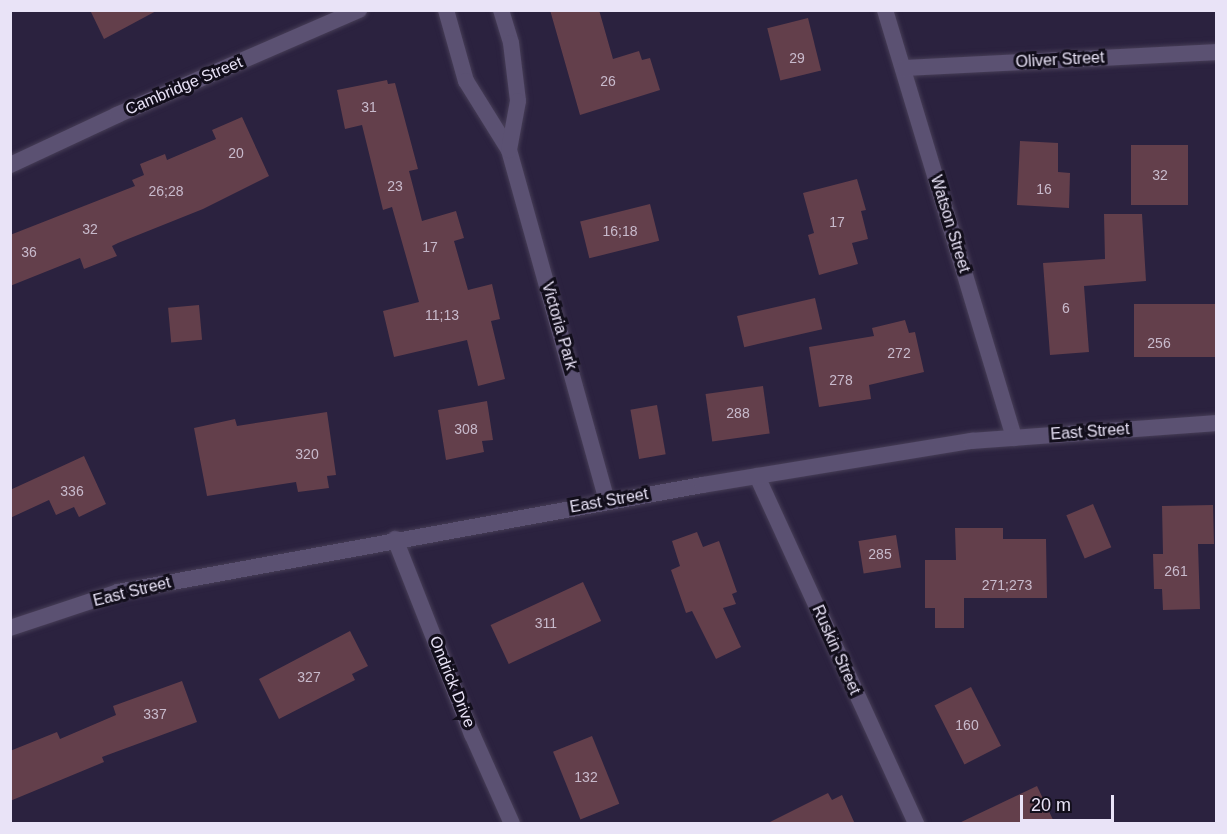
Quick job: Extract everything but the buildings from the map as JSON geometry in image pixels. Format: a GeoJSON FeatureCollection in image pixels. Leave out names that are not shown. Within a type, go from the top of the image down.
{"type":"FeatureCollection","features":[{"type":"Feature","properties":{"kind":"street","name":"Cambridge Street"},"geometry":{"type":"LineString","coordinates":[[10,165],[117,115],[359,10]]}},
{"type":"Feature","properties":{"kind":"street","name":"Victoria Park"},"geometry":{"type":"LineString","coordinates":[[446,10],[466,81],[509,150],[607,502]]}},
{"type":"Feature","properties":{"kind":"street","name":"Victoria Park"},"geometry":{"type":"LineString","coordinates":[[501,10],[511,43],[518,101],[509,150]]}},
{"type":"Feature","properties":{"kind":"street","name":"Watson Street"},"geometry":{"type":"LineString","coordinates":[[885,10],[1014,438]]}},
{"type":"Feature","properties":{"kind":"street","name":"Oliver Street"},"geometry":{"type":"LineString","coordinates":[[903,68],[1216,52]]}},
{"type":"Feature","properties":{"kind":"street","name":"East Street"},"geometry":{"type":"LineString","coordinates":[[10,628],[118,592],[395,539],[757,476],[972,441],[1216,423]]}},
{"type":"Feature","properties":{"kind":"street","name":"Ruskin Street"},"geometry":{"type":"LineString","coordinates":[[757,476],[916,824]]}},
{"type":"Feature","properties":{"kind":"street","name":"Ondrick Drive"},"geometry":{"type":"LineString","coordinates":[[395,539],[472,734],[512,824]]}}]}
